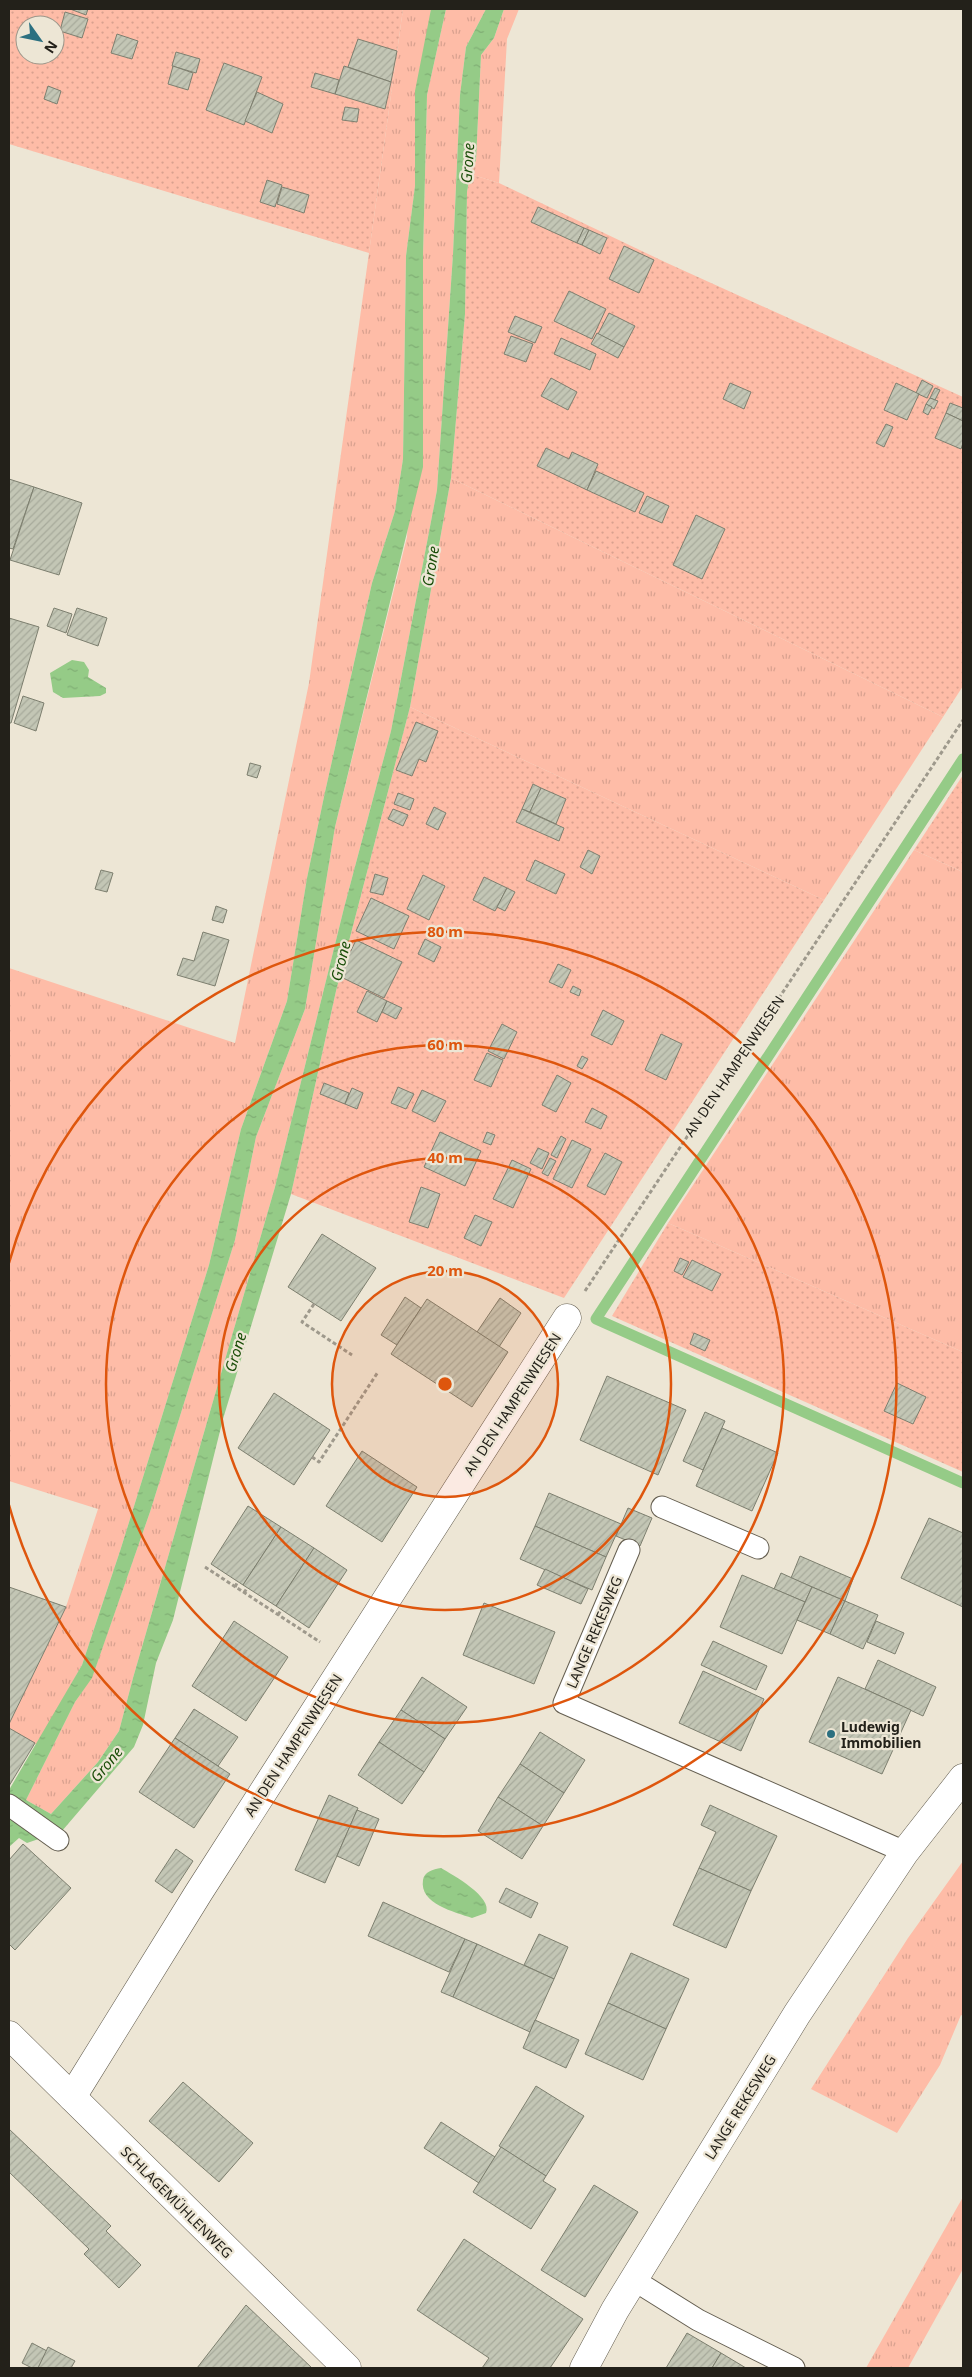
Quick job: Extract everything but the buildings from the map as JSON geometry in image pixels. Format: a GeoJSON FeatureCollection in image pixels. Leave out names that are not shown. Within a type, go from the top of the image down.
{"type":"FeatureCollection","features":[{"type":"Feature","properties":{"kind":"street","name":"AN DEN HAMPENWIESEN"},"geometry":{"type":"LineString","coordinates":[[72,2097],[199,1892],[567,1318]]}},
{"type":"Feature","properties":{"kind":"street","name":"LANGE REKESWEG"},"geometry":{"type":"LineString","coordinates":[[584,2368],[634,2280],[797,2014],[905,1852],[963,1778]]}},
{"type":"Feature","properties":{"kind":"street","name":"SCHLAGEMÜHLENWEG"},"geometry":{"type":"LineString","coordinates":[[9,2035],[347,2368]]}},
{"type":"Feature","properties":{"kind":"lane"},"geometry":{"type":"LineString","coordinates":[[662,1507],[758,1548]]}},
{"type":"Feature","properties":{"kind":"lane","name":"LANGE REKESWEG"},"geometry":{"type":"LineString","coordinates":[[629,1550],[564,1703],[905,1852]]}},
{"type":"Feature","properties":{"kind":"lane"},"geometry":{"type":"LineString","coordinates":[[9,1805],[58,1840]]}},
{"type":"Feature","properties":{"kind":"lane"},"geometry":{"type":"LineString","coordinates":[[634,2280],[698,2320],[794,2368]]}},
{"type":"Feature","properties":{"kind":"path","name":"AN DEN HAMPENWIESEN"},"geometry":{"type":"LineString","coordinates":[[567,1318],[963,720]]}},
{"type":"Feature","properties":{"kind":"path"},"geometry":{"type":"LineString","coordinates":[[314,1304],[302,1322],[352,1354]]}},
{"type":"Feature","properties":{"kind":"path"},"geometry":{"type":"LineString","coordinates":[[312,1457],[319,1462],[378,1372]]}},
{"type":"Feature","properties":{"kind":"path"},"geometry":{"type":"LineString","coordinates":[[204,1567],[348,1660]]}},
{"type":"Feature","properties":{"kind":"path"},"geometry":{"type":"LineString","coordinates":[[235,1587],[238,1582]]}},
{"type":"Feature","properties":{"kind":"path"},"geometry":{"type":"LineString","coordinates":[[244,1593],[248,1588]]}},
{"type":"Feature","properties":{"kind":"path"},"geometry":{"type":"LineString","coordinates":[[278,1615],[281,1610]]}},
{"type":"Feature","properties":{"kind":"green space"},"geometry":{"type":"Polygon","coordinates":[[[9,9],[403,9],[369,253],[9,144],[9,9]]]}},
{"type":"Feature","properties":{"kind":"green space"},"geometry":{"type":"Polygon","coordinates":[[[403,9],[431,9],[415,186],[406,256],[403,459],[395,511],[372,583],[325,792],[307,878],[287,1001],[241,1129],[209,1265],[121,1548],[82,1665],[37,1745],[9,1728],[9,1724],[66,1607],[98,1509],[9,1481],[9,968],[235,1043],[309,683],[403,9]]]}},
{"type":"Feature","properties":{"kind":"green space"},"geometry":{"type":"Polygon","coordinates":[[[446,9],[486,9],[466,47],[460,95],[453,254],[437,490],[391,731],[344,908],[275,1187],[119,1731],[98,1762],[51,1814],[26,1800],[75,1702],[92,1677],[150,1512],[235,1240],[256,1137],[305,1009],[335,827],[407,537],[423,255],[427,95],[446,9]]]}},
{"type":"Feature","properties":{"kind":"green space"},"geometry":{"type":"Polygon","coordinates":[[[504,9],[519,9],[507,39],[499,183],[470,174],[476,160],[481,55],[494,38],[504,9]]]}},
{"type":"Feature","properties":{"kind":"green space"},"geometry":{"type":"Polygon","coordinates":[[[470,174],[499,183],[667,263],[963,397],[963,686],[943,717],[451,478],[465,314],[467,192],[470,174]]]}},
{"type":"Feature","properties":{"kind":"green space"},"geometry":{"type":"Polygon","coordinates":[[[451,478],[943,717],[824,900],[410,707],[451,478]]]}},
{"type":"Feature","properties":{"kind":"green space"},"geometry":{"type":"Polygon","coordinates":[[[410,707],[824,900],[564,1298],[291,1194],[336,991],[410,707]]]}},
{"type":"Feature","properties":{"kind":"green space"},"geometry":{"type":"Polygon","coordinates":[[[963,775],[963,872],[914,850],[963,775]]]}},
{"type":"Feature","properties":{"kind":"green space"},"geometry":{"type":"Polygon","coordinates":[[[914,850],[963,872],[963,1352],[668,1223],[914,850]]]}},
{"type":"Feature","properties":{"kind":"green space"},"geometry":{"type":"Polygon","coordinates":[[[668,1223],[963,1352],[963,1472],[612,1316],[668,1223]]]}},
{"type":"Feature","properties":{"kind":"green space"},"geometry":{"type":"Polygon","coordinates":[[[963,1861],[963,2016],[961,2015],[940,2065],[897,2133],[811,2089],[908,1938],[963,1861]]]}},
{"type":"Feature","properties":{"kind":"green space"},"geometry":{"type":"Polygon","coordinates":[[[963,2197],[963,2269],[908,2368],[866,2368],[963,2197]]]}},
{"type":"Feature","properties":{"kind":"water","name":"Grone"},"geometry":{"type":"Polygon","coordinates":[[[431,9],[446,9],[427,95],[423,255],[423,467],[335,827],[305,1009],[256,1137],[235,1240],[150,1512],[92,1678],[75,1702],[26,1800],[51,1814],[98,1762],[119,1731],[275,1187],[344,908],[391,731],[437,490],[453,254],[460,95],[466,47],[486,9],[504,9],[494,38],[481,55],[476,160],[470,174],[467,192],[465,314],[451,478],[410,707],[336,991],[291,1194],[223,1419],[173,1620],[156,1663],[143,1725],[134,1747],[62,1831],[27,1843],[19,1838],[9,1847],[9,1790],[82,1665],[121,1548],[209,1265],[241,1129],[287,1001],[307,878],[325,792],[372,583],[395,511],[403,459],[406,256],[415,186],[415,91],[431,9]]]}},
{"type":"Feature","properties":{"kind":"water"},"geometry":{"type":"Polygon","coordinates":[[[72,660],[84,662],[89,670],[88,677],[106,688],[106,693],[100,696],[63,698],[53,692],[50,673],[72,660]]]}},
{"type":"Feature","properties":{"kind":"water"},"geometry":{"type":"Polygon","coordinates":[[[441,1868],[471,1887],[484,1900],[487,1907],[486,1913],[472,1918],[448,1910],[432,1901],[423,1888],[423,1880],[429,1871],[441,1868]]]}},
{"type":"Feature","properties":{"kind":"waterway"},"geometry":{"type":"LineString","coordinates":[[963,759],[596,1319],[963,1483]]}},
{"type":"Feature","properties":{"kind":"place","name":"Ludewig Immobilien"},"geometry":{"type":"Point","coordinates":[831,1734]}}]}
